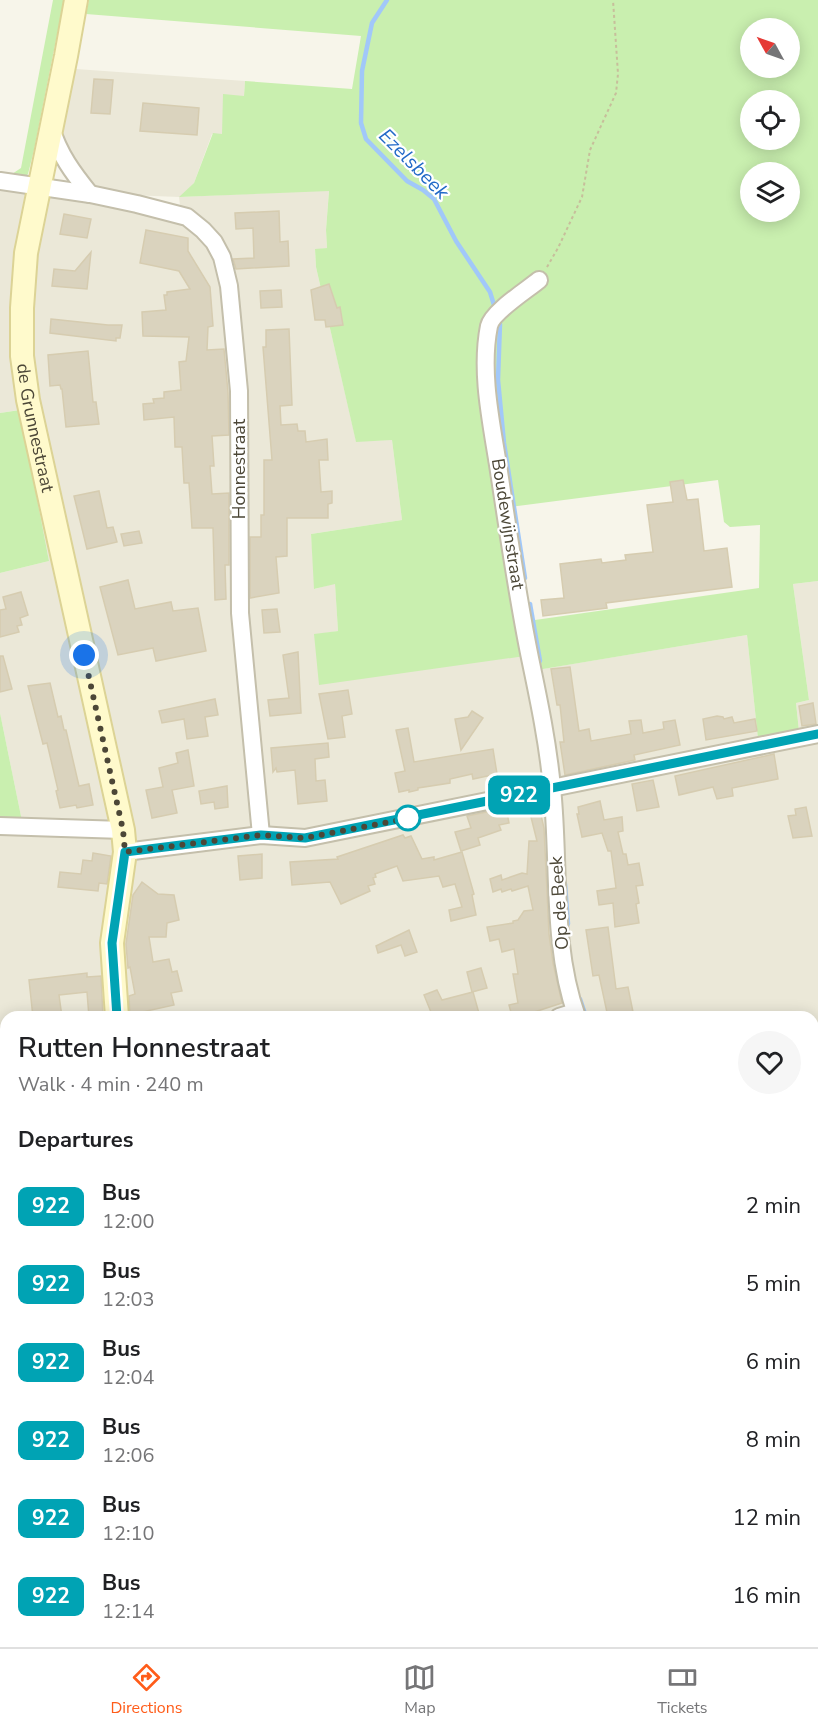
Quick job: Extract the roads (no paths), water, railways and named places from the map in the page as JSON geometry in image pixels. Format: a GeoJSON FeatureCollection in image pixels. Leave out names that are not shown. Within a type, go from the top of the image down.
{"type":"FeatureCollection","features":[{"type":"Feature","properties":{"kind":"street","name":"de Grunnestraat"},"geometry":{"type":"LineString","coordinates":[[76,0],[26,252],[22,308],[22,356],[28,400],[123,830],[125,852],[112,943],[116,1011]]}},
{"type":"Feature","properties":{"kind":"street"},"geometry":{"type":"LineString","coordinates":[[51,126],[56,144],[65,161],[90,194]]}},
{"type":"Feature","properties":{"kind":"street","name":"Honnestraat"},"geometry":{"type":"LineString","coordinates":[[0,181],[90,194],[187,217],[204,230],[222,257],[229,286],[238,390],[240,613],[261,835]]}},
{"type":"Feature","properties":{"kind":"street","name":"Boudewijnstraat"},"geometry":{"type":"LineString","coordinates":[[539,280],[498,312],[490,323],[487,381],[503,496],[530,658],[537,686],[552,788]]}},
{"type":"Feature","properties":{"kind":"street"},"geometry":{"type":"LineString","coordinates":[[125,852],[261,835],[305,838],[818,734]]}},
{"type":"Feature","properties":{"kind":"street","name":"Op de Beek"},"geometry":{"type":"LineString","coordinates":[[552,788],[559,921],[569,1011]]}},
{"type":"Feature","properties":{"kind":"street"},"geometry":{"type":"LineString","coordinates":[[0,826],[123,830]]}},
{"type":"Feature","properties":{"kind":"waterway","name":"Ezelsbeek"},"geometry":{"type":"LineString","coordinates":[[387,0],[372,23],[362,71],[361,123],[366,139],[407,181],[434,199],[456,241],[490,292],[494,305]]}},
{"type":"Feature","properties":{"kind":"waterway","name":"Ezelsbeek"},"geometry":{"type":"LineString","coordinates":[[500,324],[498,380],[504,443],[525,578]]}},
{"type":"Feature","properties":{"kind":"waterway","name":"Ezelsbeek"},"geometry":{"type":"LineString","coordinates":[[530,604],[540,661]]}},
{"type":"Feature","properties":{"kind":"waterway","name":"Ezelsbeek"},"geometry":{"type":"LineString","coordinates":[[565,884],[568,924]]}},
{"type":"Feature","properties":{"kind":"waterway","name":"Ezelsbeek"},"geometry":{"type":"LineString","coordinates":[[580,999],[584,1011]]}}]}
